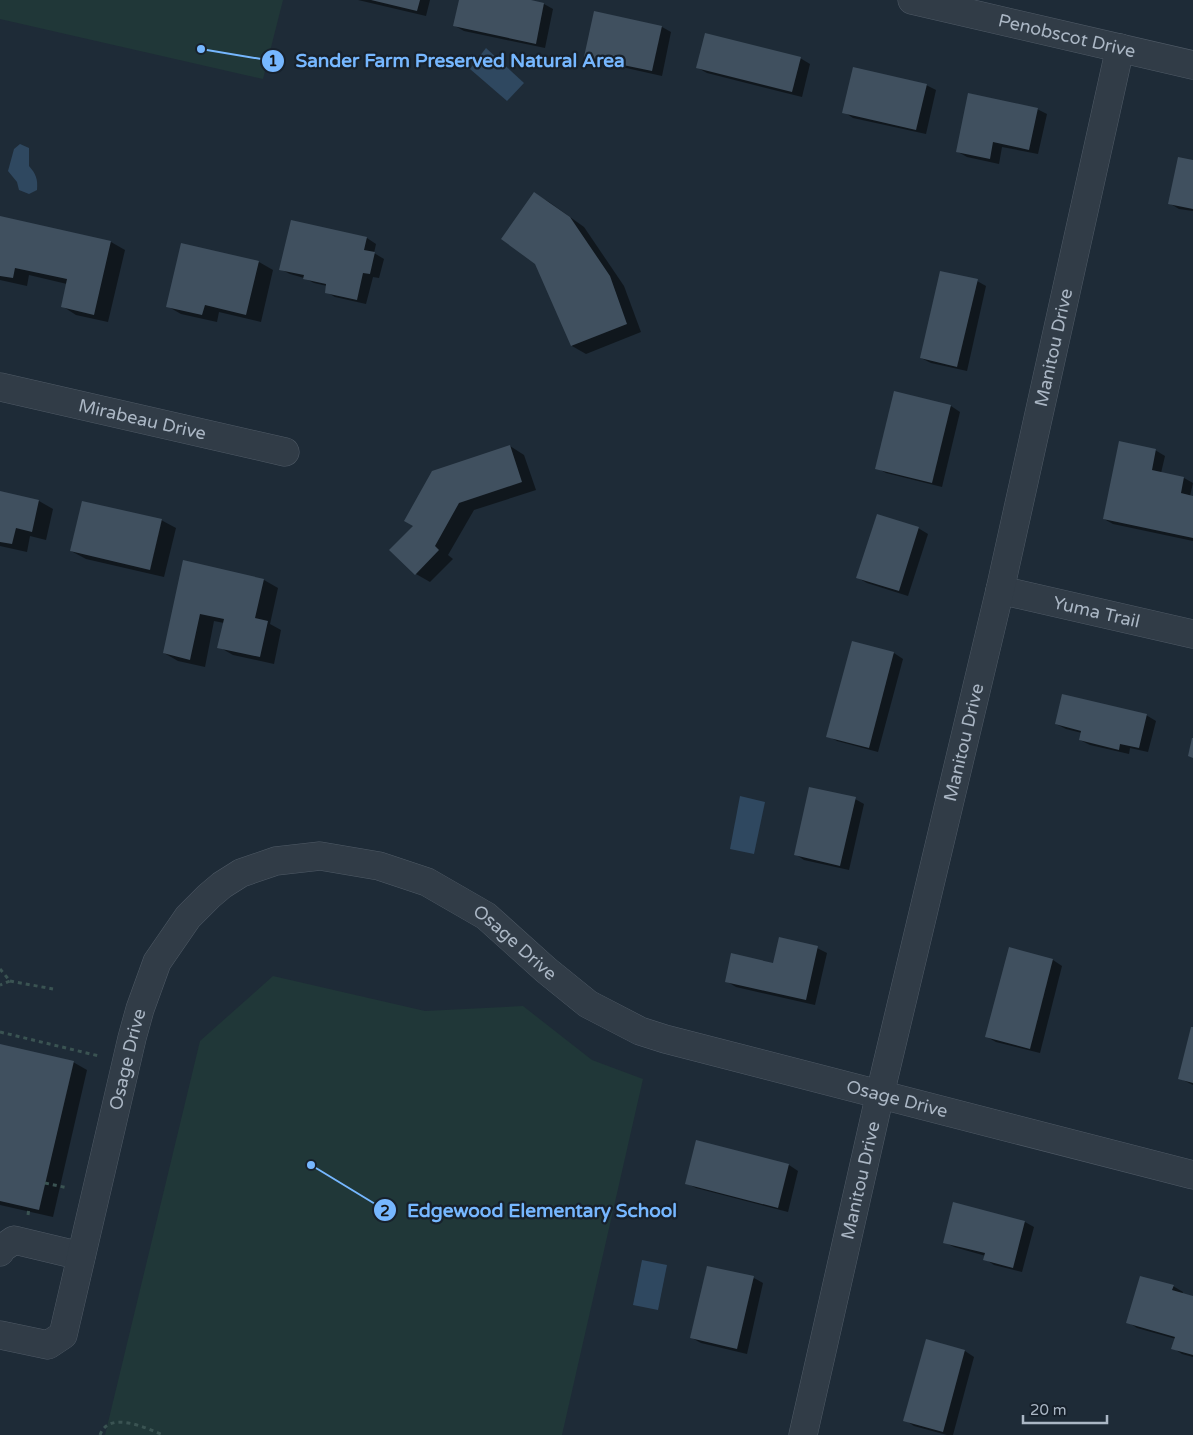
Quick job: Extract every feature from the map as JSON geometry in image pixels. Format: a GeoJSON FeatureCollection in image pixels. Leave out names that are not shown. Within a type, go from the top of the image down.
{"type":"FeatureCollection","features":[{"type":"Feature","properties":{"kind":"street","name":"Penobscot Drive"},"geometry":{"type":"LineString","coordinates":[[912,0],[965,6],[1120,48],[1193,65]]}},
{"type":"Feature","properties":{"kind":"street","name":"Manitou Drive"},"geometry":{"type":"LineString","coordinates":[[803,1435],[880,1094],[1000,590],[1120,48]]}},
{"type":"Feature","properties":{"kind":"street","name":"Mirabeau Drive"},"geometry":{"type":"LineString","coordinates":[[0,387],[285,452]]}},
{"type":"Feature","properties":{"kind":"street","name":"Yuma Trail"},"geometry":{"type":"LineString","coordinates":[[1000,590],[1193,634]]}},
{"type":"Feature","properties":{"kind":"street","name":"Osage Drive"},"geometry":{"type":"LineString","coordinates":[[0,1335],[48,1345],[62,1335],[132,1038],[157,962],[188,917],[222,885],[241,873],[276,861],[320,856],[379,866],[427,882],[486,916],[546,970],[588,1004],[640,1031],[1193,1175]]}},
{"type":"Feature","properties":{"kind":"street"},"geometry":{"type":"LineString","coordinates":[[0,1252],[1,1249],[14,1240],[81,1256]]}},
{"type":"Feature","properties":{"kind":"path"},"geometry":{"type":"LineString","coordinates":[[0,969],[10,981]]}},
{"type":"Feature","properties":{"kind":"path"},"geometry":{"type":"LineString","coordinates":[[0,986],[10,981],[53,989]]}},
{"type":"Feature","properties":{"kind":"path"},"geometry":{"type":"LineString","coordinates":[[0,1032],[103,1057]]}},
{"type":"Feature","properties":{"kind":"path"},"geometry":{"type":"LineString","coordinates":[[45,1183],[72,1189]]}},
{"type":"Feature","properties":{"kind":"path"},"geometry":{"type":"LineString","coordinates":[[100,1435],[105,1426],[111,1422],[119,1422],[142,1427],[163,1435]]}},
{"type":"Feature","properties":{"kind":"green space"},"geometry":{"type":"Polygon","coordinates":[[[0,0],[283,0],[263,79],[0,19],[0,0]]]}},
{"type":"Feature","properties":{"kind":"green space"},"geometry":{"type":"Polygon","coordinates":[[[273,976],[425,1011],[523,1006],[592,1060],[643,1079],[562,1435],[105,1435],[200,1041],[273,976]]]}},
{"type":"Feature","properties":{"kind":"water"},"geometry":{"type":"Polygon","coordinates":[[[486,48],[524,83],[507,101],[470,69],[486,48]]]}},
{"type":"Feature","properties":{"kind":"water"},"geometry":{"type":"Polygon","coordinates":[[[20,144],[29,148],[29,166],[37,180],[37,190],[29,194],[19,190],[17,182],[8,171],[14,149],[20,144]]]}},
{"type":"Feature","properties":{"kind":"water"},"geometry":{"type":"Polygon","coordinates":[[[740,796],[765,802],[754,854],[730,849],[740,796]]]}},
{"type":"Feature","properties":{"kind":"water"},"geometry":{"type":"Polygon","coordinates":[[[642,1260],[667,1265],[658,1310],[633,1305],[642,1260]]]}},
{"type":"Feature","properties":{"kind":"building"},"geometry":{"type":"Polygon","coordinates":[[[371,0],[420,0],[417,11],[371,0]]]}},
{"type":"Feature","properties":{"kind":"building"},"geometry":{"type":"Polygon","coordinates":[[[459,0],[531,0],[544,3],[536,44],[453,26],[459,0]]]}},
{"type":"Feature","properties":{"kind":"building"},"geometry":{"type":"Polygon","coordinates":[[[594,11],[662,26],[652,71],[584,57],[594,11]]]}},
{"type":"Feature","properties":{"kind":"building"},"geometry":{"type":"Polygon","coordinates":[[[705,33],[801,57],[792,92],[696,68],[705,33]]]}},
{"type":"Feature","properties":{"kind":"building"},"geometry":{"type":"Polygon","coordinates":[[[853,67],[927,84],[916,130],[842,113],[853,67]]]}},
{"type":"Feature","properties":{"kind":"building"},"geometry":{"type":"Polygon","coordinates":[[[968,93],[1038,108],[1029,150],[993,142],[990,159],[956,152],[968,93]]]}},
{"type":"Feature","properties":{"kind":"building"},"geometry":{"type":"Polygon","coordinates":[[[1178,157],[1193,160],[1193,209],[1168,204],[1178,157]]]}},
{"type":"Feature","properties":{"kind":"building"},"geometry":{"type":"Polygon","coordinates":[[[534,192],[570,217],[610,276],[627,324],[571,346],[535,264],[501,239],[534,192]]]}},
{"type":"Feature","properties":{"kind":"building"},"geometry":{"type":"Polygon","coordinates":[[[0,216],[111,241],[94,315],[61,307],[67,279],[15,268],[13,278],[0,276],[0,216]]]}},
{"type":"Feature","properties":{"kind":"building"},"geometry":{"type":"Polygon","coordinates":[[[291,220],[367,237],[364,250],[375,252],[370,274],[363,273],[357,300],[325,293],[326,284],[303,279],[304,275],[279,270],[291,220]]]}},
{"type":"Feature","properties":{"kind":"building"},"geometry":{"type":"Polygon","coordinates":[[[181,243],[259,261],[246,315],[205,305],[202,315],[166,307],[181,243]]]}},
{"type":"Feature","properties":{"kind":"building"},"geometry":{"type":"Polygon","coordinates":[[[940,271],[978,279],[957,367],[920,358],[940,271]]]}},
{"type":"Feature","properties":{"kind":"building"},"geometry":{"type":"Polygon","coordinates":[[[894,391],[951,405],[932,483],[875,469],[894,391]]]}},
{"type":"Feature","properties":{"kind":"building"},"geometry":{"type":"Polygon","coordinates":[[[1119,441],[1156,449],[1152,470],[1184,477],[1181,493],[1193,496],[1193,538],[1103,519],[1119,441]]]}},
{"type":"Feature","properties":{"kind":"building"},"geometry":{"type":"Polygon","coordinates":[[[510,445],[522,482],[459,503],[435,546],[439,550],[415,575],[389,550],[413,526],[404,521],[432,471],[510,445]]]}},
{"type":"Feature","properties":{"kind":"building"},"geometry":{"type":"Polygon","coordinates":[[[0,491],[39,500],[32,532],[16,528],[12,544],[0,542],[0,491]]]}},
{"type":"Feature","properties":{"kind":"building"},"geometry":{"type":"Polygon","coordinates":[[[82,501],[162,519],[150,570],[70,551],[82,501]]]}},
{"type":"Feature","properties":{"kind":"building"},"geometry":{"type":"Polygon","coordinates":[[[877,514],[919,527],[899,591],[856,578],[877,514]]]}},
{"type":"Feature","properties":{"kind":"building"},"geometry":{"type":"Polygon","coordinates":[[[183,560],[264,579],[255,618],[268,621],[260,657],[217,648],[224,619],[200,614],[190,660],[163,653],[183,560]]]}},
{"type":"Feature","properties":{"kind":"building"},"geometry":{"type":"Polygon","coordinates":[[[852,641],[894,652],[869,748],[826,737],[852,641]]]}},
{"type":"Feature","properties":{"kind":"building"},"geometry":{"type":"Polygon","coordinates":[[[1062,694],[1147,714],[1139,748],[1120,744],[1119,750],[1079,740],[1081,731],[1055,724],[1062,694]]]}},
{"type":"Feature","properties":{"kind":"building"},"geometry":{"type":"Polygon","coordinates":[[[1193,738],[1193,758],[1188,756],[1193,738]]]}},
{"type":"Feature","properties":{"kind":"building"},"geometry":{"type":"Polygon","coordinates":[[[809,787],[856,797],[840,866],[794,855],[809,787]]]}},
{"type":"Feature","properties":{"kind":"building"},"geometry":{"type":"Polygon","coordinates":[[[779,937],[818,946],[806,1000],[725,982],[731,953],[773,963],[779,937]]]}},
{"type":"Feature","properties":{"kind":"building"},"geometry":{"type":"Polygon","coordinates":[[[1009,947],[1053,959],[1030,1049],[985,1037],[1009,947]]]}},
{"type":"Feature","properties":{"kind":"building"},"geometry":{"type":"Polygon","coordinates":[[[1191,1027],[1193,1027],[1193,1083],[1178,1079],[1191,1027]]]}},
{"type":"Feature","properties":{"kind":"building"},"geometry":{"type":"Polygon","coordinates":[[[0,1044],[74,1061],[39,1210],[0,1201],[0,1044]]]}},
{"type":"Feature","properties":{"kind":"building"},"geometry":{"type":"Polygon","coordinates":[[[696,1140],[789,1164],[778,1208],[685,1184],[696,1140]]]}},
{"type":"Feature","properties":{"kind":"building"},"geometry":{"type":"Polygon","coordinates":[[[953,1202],[1025,1221],[1013,1268],[983,1260],[985,1253],[943,1243],[953,1202]]]}},
{"type":"Feature","properties":{"kind":"building"},"geometry":{"type":"Polygon","coordinates":[[[707,1266],[754,1276],[737,1349],[690,1338],[707,1266]]]}},
{"type":"Feature","properties":{"kind":"building"},"geometry":{"type":"Polygon","coordinates":[[[1140,1276],[1174,1285],[1172,1290],[1193,1296],[1193,1355],[1171,1349],[1175,1337],[1126,1323],[1140,1276]]]}},
{"type":"Feature","properties":{"kind":"building"},"geometry":{"type":"Polygon","coordinates":[[[926,1339],[965,1350],[943,1432],[903,1421],[926,1339]]]}},
{"type":"Feature","properties":{"kind":"place","name":"Sander Farm Preserved Natural Area"},"geometry":{"type":"Point","coordinates":[201,49]}},
{"type":"Feature","properties":{"kind":"place","name":"Edgewood Elementary School"},"geometry":{"type":"Point","coordinates":[311,1165]}}]}
